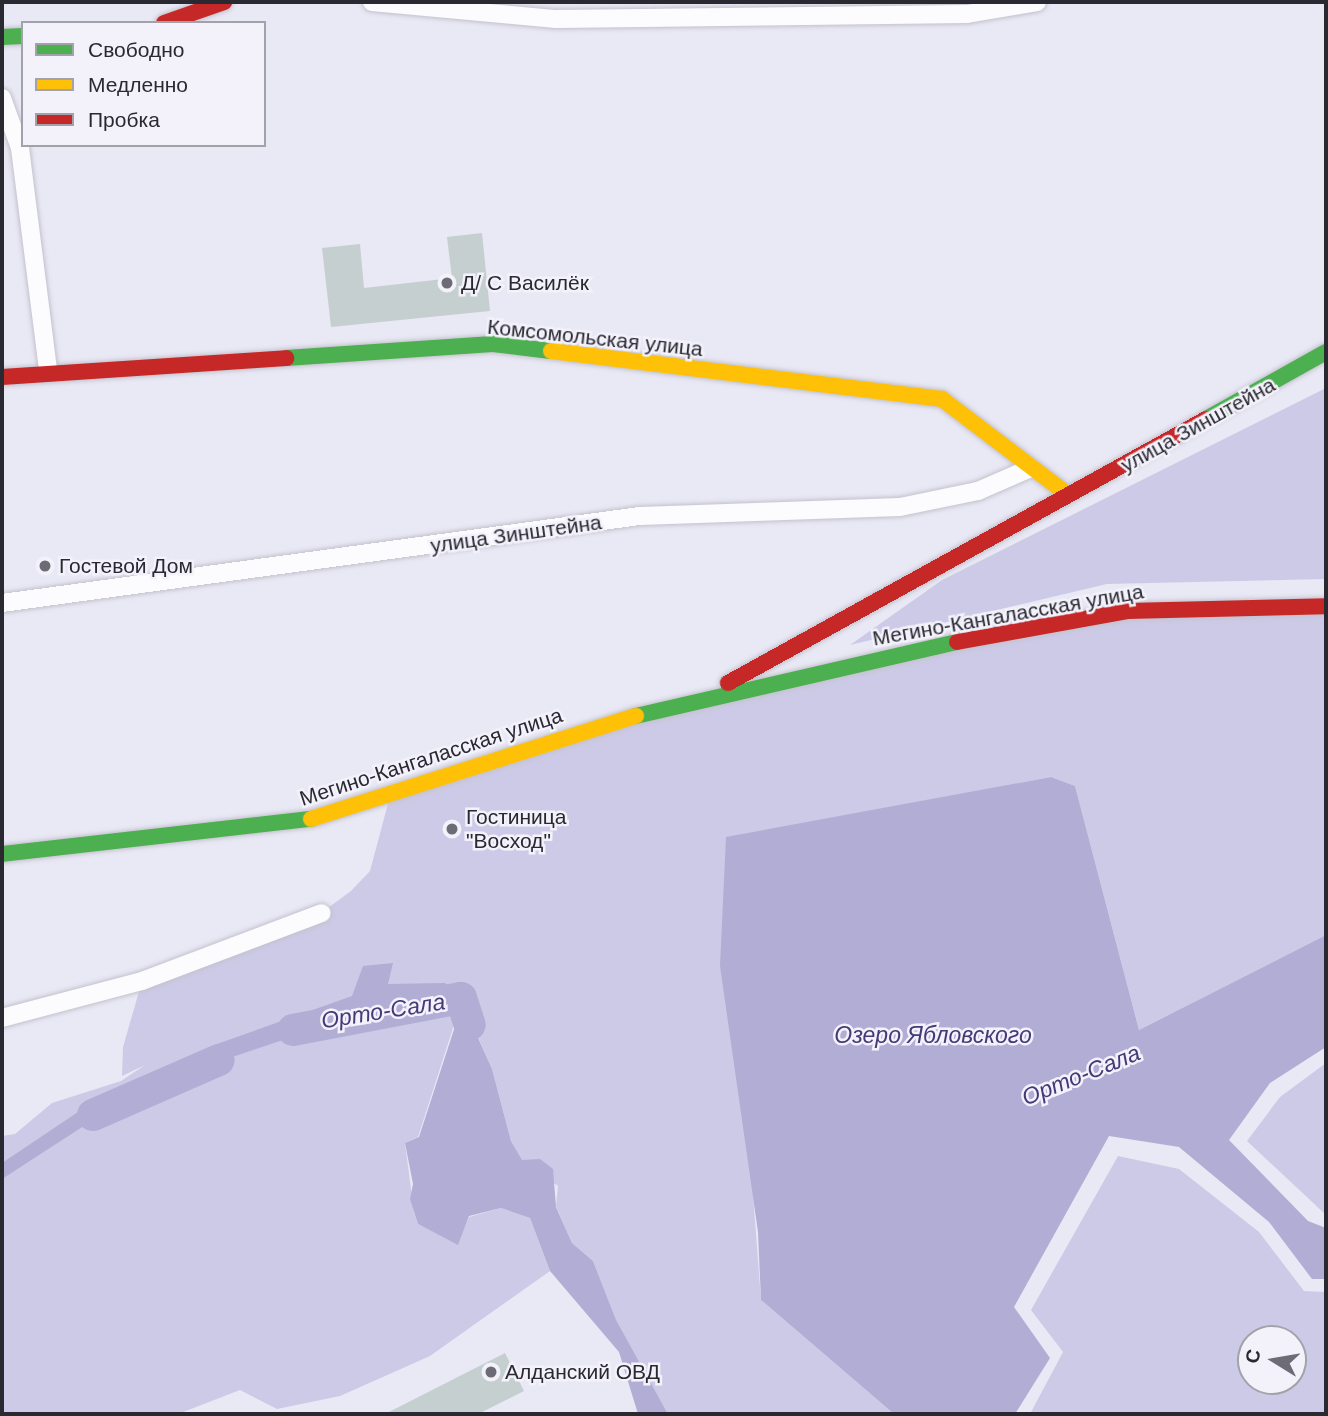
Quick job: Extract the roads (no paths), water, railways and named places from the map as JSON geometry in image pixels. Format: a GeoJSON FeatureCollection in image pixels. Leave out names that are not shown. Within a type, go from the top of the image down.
{"type":"FeatureCollection","features":[{"type":"Feature","properties":{"kind":"main road"},"geometry":{"type":"LineString","coordinates":[[170,21],[224,2]]}},
{"type":"Feature","properties":{"kind":"main road"},"geometry":{"type":"LineString","coordinates":[[2,37],[21,36]]}},
{"type":"Feature","properties":{"kind":"main road","name":"Комсомольская улица"},"geometry":{"type":"LineString","coordinates":[[2,377],[48,371],[493,344],[942,399],[1028,469],[1067,494]]}},
{"type":"Feature","properties":{"kind":"main road","name":"улица Зинштейна"},"geometry":{"type":"LineString","coordinates":[[1067,494],[1326,352]]}},
{"type":"Feature","properties":{"kind":"main road","name":"Мегино-Кангаласская улица"},"geometry":{"type":"LineString","coordinates":[[701,698],[1067,494]]}},
{"type":"Feature","properties":{"kind":"main road","name":"Мегино-Кангаласская улица"},"geometry":{"type":"LineString","coordinates":[[2,854],[266,828],[331,815],[517,750],[701,698],[1126,611],[1326,606]]}},
{"type":"Feature","properties":{"kind":"street"},"geometry":{"type":"LineString","coordinates":[[372,2],[556,19],[967,13],[1038,2]]}},
{"type":"Feature","properties":{"kind":"street"},"geometry":{"type":"LineString","coordinates":[[2,98],[20,148],[48,371]]}},
{"type":"Feature","properties":{"kind":"street","name":"улица Зинштейна"},"geometry":{"type":"LineString","coordinates":[[2,603],[640,516],[900,507],[978,491],[1028,469]]}},
{"type":"Feature","properties":{"kind":"street"},"geometry":{"type":"LineString","coordinates":[[2,1018],[142,981],[321,914]]}},
{"type":"Feature","properties":{"kind":"water","name":"Озеро Ябловского"},"geometry":{"type":"Polygon","coordinates":[[[1051,777],[1075,786],[1139,1030],[1326,935],[1326,1047],[1270,1083],[1229,1140],[1308,1221],[1326,1228],[1326,1279],[1312,1279],[1269,1222],[1179,1147],[1109,1136],[1014,1307],[1050,1358],[1015,1414],[894,1414],[761,1300],[758,1232],[720,966],[726,837],[1051,777]]]}},
{"type":"Feature","properties":{"kind":"water"},"geometry":{"type":"Polygon","coordinates":[[[393,963],[388,984],[445,983],[458,993],[492,1069],[511,1141],[522,1160],[540,1159],[553,1169],[556,1207],[572,1243],[593,1261],[616,1320],[668,1414],[638,1414],[619,1352],[550,1271],[530,1218],[501,1208],[469,1216],[458,1245],[418,1224],[410,1199],[413,1184],[405,1143],[419,1137],[459,1014],[440,993],[401,995],[349,1009],[324,1026],[144,1087],[2,1179],[2,1163],[81,1110],[217,1044],[352,996],[363,966],[393,963]]]}},
{"type":"Feature","properties":{"kind":"waterway","name":"Орто-Сала"},"geometry":{"type":"LineString","coordinates":[[293,1030],[461,998],[470,1025]]}},
{"type":"Feature","properties":{"kind":"waterway","name":"Орто-Сала"},"geometry":{"type":"LineString","coordinates":[[93,1115],[219,1060]]}},
{"type":"Feature","properties":{"kind":"place","name":"Д/ С Василёк"},"geometry":{"type":"Point","coordinates":[447,283]}},
{"type":"Feature","properties":{"kind":"place","name":"Гостевой Дом"},"geometry":{"type":"Point","coordinates":[45,566]}},
{"type":"Feature","properties":{"kind":"place","name":"Гостиница \"Восход\""},"geometry":{"type":"Point","coordinates":[452,829]}},
{"type":"Feature","properties":{"kind":"place","name":"Алданский ОВД"},"geometry":{"type":"Point","coordinates":[491,1372]}}]}
